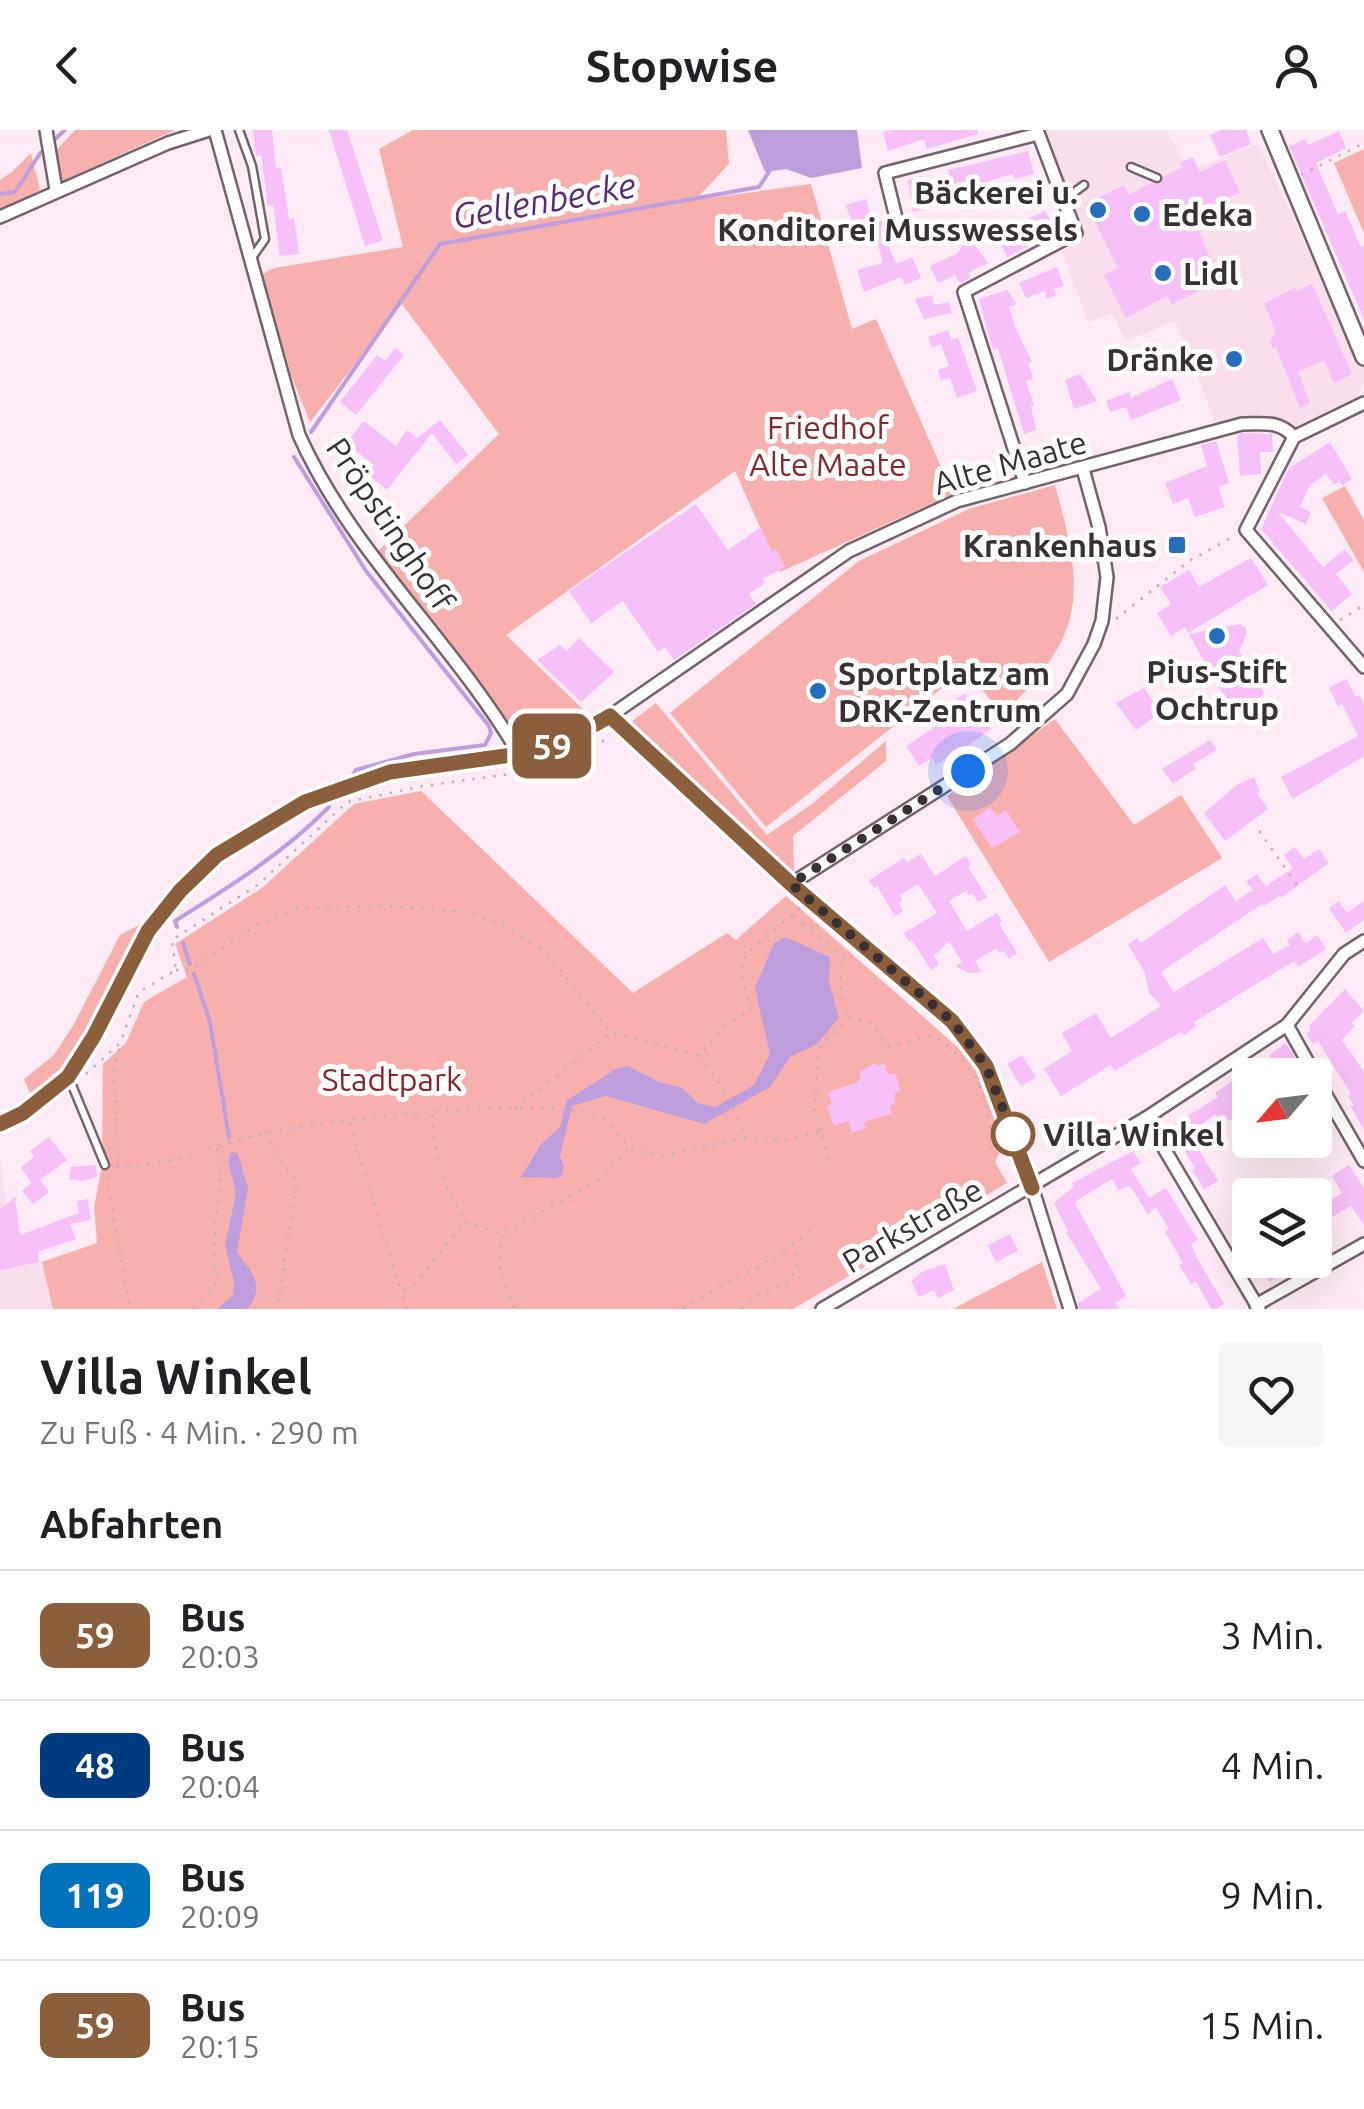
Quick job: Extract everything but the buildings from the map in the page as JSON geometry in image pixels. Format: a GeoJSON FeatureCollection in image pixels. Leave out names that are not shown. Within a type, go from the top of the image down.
{"type":"FeatureCollection","features":[{"type":"Feature","properties":{"kind":"street"},"geometry":{"type":"LineString","coordinates":[[46,130],[56,190]]}},
{"type":"Feature","properties":{"kind":"street"},"geometry":{"type":"LineString","coordinates":[[0,218],[168,143],[212,130]]}},
{"type":"Feature","properties":{"kind":"street","name":"Pröpstinghoff"},"geometry":{"type":"LineString","coordinates":[[212,130],[299,434],[318,478],[376,561],[497,716],[519,754]]}},
{"type":"Feature","properties":{"kind":"street"},"geometry":{"type":"LineString","coordinates":[[1270,130],[1364,357]]}},
{"type":"Feature","properties":{"kind":"street"},"geometry":{"type":"LineString","coordinates":[[900,234],[885,173],[1037,132],[1076,233],[964,292],[1026,483]]}},
{"type":"Feature","properties":{"kind":"street"},"geometry":{"type":"LineString","coordinates":[[1364,403],[1294,437],[1246,530],[1364,667]]}},
{"type":"Feature","properties":{"kind":"street","name":"Alte Maate"},"geometry":{"type":"LineString","coordinates":[[0,1124],[70,1081],[148,931],[180,891],[217,855],[305,802],[390,772],[519,754],[560,744],[610,716],[848,550],[956,501],[1242,424],[1274,423],[1294,437]]}},
{"type":"Feature","properties":{"kind":"street"},"geometry":{"type":"LineString","coordinates":[[791,884],[994,755],[1048,714],[1067,694],[1106,622],[1105,559],[1083,469]]}},
{"type":"Feature","properties":{"kind":"street"},"geometry":{"type":"LineString","coordinates":[[610,716],[791,884],[952,1021],[986,1066],[1032,1188],[1070,1309]]}},
{"type":"Feature","properties":{"kind":"street","name":"Parkstraße"},"geometry":{"type":"LineString","coordinates":[[822,1309],[1032,1188],[1287,1025],[1344,954],[1364,941]]}},
{"type":"Feature","properties":{"kind":"street"},"geometry":{"type":"LineString","coordinates":[[1287,1025],[1305,1058]]}},
{"type":"Feature","properties":{"kind":"street"},"geometry":{"type":"LineString","coordinates":[[1332,1105],[1364,1161]]}},
{"type":"Feature","properties":{"kind":"street"},"geometry":{"type":"LineString","coordinates":[[1146,1118],[1257,1307],[1364,1244]]}},
{"type":"Feature","properties":{"kind":"lane"},"geometry":{"type":"LineString","coordinates":[[239,130],[252,166],[265,239],[250,260]]}},
{"type":"Feature","properties":{"kind":"lane"},"geometry":{"type":"LineString","coordinates":[[1131,167],[1157,178]]}},
{"type":"Feature","properties":{"kind":"lane"},"geometry":{"type":"LineString","coordinates":[[1064,200],[1084,185]]}},
{"type":"Feature","properties":{"kind":"lane"},"geometry":{"type":"LineString","coordinates":[[70,1081],[105,1165]]}},
{"type":"Feature","properties":{"kind":"path"},"geometry":{"type":"LineString","coordinates":[[1291,180],[1364,143]]}},
{"type":"Feature","properties":{"kind":"path"},"geometry":{"type":"LineString","coordinates":[[1106,622],[1189,561],[1246,530]]}},
{"type":"Feature","properties":{"kind":"path"},"geometry":{"type":"LineString","coordinates":[[1329,627],[1364,605]]}},
{"type":"Feature","properties":{"kind":"path"},"geometry":{"type":"LineString","coordinates":[[176,970],[172,940],[259,884],[347,802],[540,768],[570,760],[622,730]]}},
{"type":"Feature","properties":{"kind":"path"},"geometry":{"type":"LineString","coordinates":[[1259,832],[1300,889]]}},
{"type":"Feature","properties":{"kind":"path"},"geometry":{"type":"LineString","coordinates":[[699,1054],[726,1025],[751,1009],[741,972],[745,955],[794,916],[808,898]]}},
{"type":"Feature","properties":{"kind":"path"},"geometry":{"type":"LineString","coordinates":[[118,1166],[114,1072],[139,992],[176,970],[191,970],[258,924],[299,908],[386,906],[468,912],[508,928],[545,952],[612,1032],[704,1058],[748,1137]]}},
{"type":"Feature","properties":{"kind":"path"},"geometry":{"type":"LineString","coordinates":[[794,916],[844,958],[839,976],[840,997],[850,1018],[873,1024],[887,1047],[934,1036],[955,1050],[974,1075],[992,1118],[991,1149]]}},
{"type":"Feature","properties":{"kind":"path"},"geometry":{"type":"LineString","coordinates":[[831,1166],[814,1114],[819,1048],[850,1018]]}},
{"type":"Feature","properties":{"kind":"path"},"geometry":{"type":"LineString","coordinates":[[515,1109],[612,1032]]}},
{"type":"Feature","properties":{"kind":"path"},"geometry":{"type":"LineString","coordinates":[[70,1081],[120,1044]]}},
{"type":"Feature","properties":{"kind":"path"},"geometry":{"type":"LineString","coordinates":[[130,1309],[105,1165],[148,1166],[266,1132],[350,1121],[515,1109],[580,1110],[603,1117],[629,1148],[660,1156],[748,1137],[793,1140],[820,1132]]}},
{"type":"Feature","properties":{"kind":"path"},"geometry":{"type":"LineString","coordinates":[[432,1114],[434,1158],[464,1221],[502,1234],[600,1178],[629,1148]]}},
{"type":"Feature","properties":{"kind":"path"},"geometry":{"type":"LineString","coordinates":[[350,1121],[407,1309]]}},
{"type":"Feature","properties":{"kind":"path"},"geometry":{"type":"LineString","coordinates":[[266,1132],[272,1148],[296,1182],[297,1193],[277,1309]]}},
{"type":"Feature","properties":{"kind":"path"},"geometry":{"type":"LineString","coordinates":[[194,1309],[219,1278],[212,1255],[221,1194],[216,1146]]}},
{"type":"Feature","properties":{"kind":"path"},"geometry":{"type":"LineString","coordinates":[[401,1292],[416,1284],[464,1221]]}},
{"type":"Feature","properties":{"kind":"path"},"geometry":{"type":"LineString","coordinates":[[683,1309],[720,1284],[781,1256],[810,1231]]}},
{"type":"Feature","properties":{"kind":"path"},"geometry":{"type":"LineString","coordinates":[[502,1234],[499,1271],[515,1309]]}},
{"type":"Feature","properties":{"kind":"path"},"geometry":{"type":"LineString","coordinates":[[741,1309],[758,1294],[790,1280],[798,1263],[795,1244]]}},
{"type":"Feature","properties":{"kind":"shaded area"},"geometry":{"type":"Polygon","coordinates":[[[748,130],[857,130],[862,168],[811,178],[786,169],[765,172],[748,130]]]}},
{"type":"Feature","properties":{"kind":"shaded area"},"geometry":{"type":"Polygon","coordinates":[[[1037,130],[1167,130],[1183,161],[1193,157],[1199,167],[1258,144],[1364,368],[1357,398],[1295,429],[1267,418],[1216,423],[1175,321],[1126,341],[1112,313],[1088,322],[1059,243],[1076,233],[1037,130]]]}},
{"type":"Feature","properties":{"kind":"shaded area"},"geometry":{"type":"Polygon","coordinates":[[[785,937],[830,957],[829,982],[839,1018],[817,1044],[790,1057],[770,1087],[704,1124],[606,1096],[572,1106],[560,1156],[562,1175],[521,1177],[541,1144],[560,1127],[567,1100],[616,1069],[628,1066],[659,1082],[682,1088],[698,1103],[715,1107],[754,1085],[770,1054],[755,988],[774,943],[785,937]]]}},
{"type":"Feature","properties":{"kind":"shaded area"},"geometry":{"type":"Polygon","coordinates":[[[232,1151],[238,1154],[248,1188],[237,1252],[252,1273],[256,1294],[247,1309],[217,1309],[233,1295],[234,1282],[225,1246],[236,1193],[228,1161],[232,1151]]]}},
{"type":"Feature","properties":{"kind":"shaded area"},"geometry":{"type":"Polygon","coordinates":[[[0,1159],[7,1207],[16,1207],[22,1241],[30,1240],[33,1263],[42,1262],[53,1309],[0,1309],[0,1159]]]}},
{"type":"Feature","properties":{"kind":"green space"},"geometry":{"type":"Polygon","coordinates":[[[75,130],[175,130],[58,183],[51,156],[75,130]]]}},
{"type":"Feature","properties":{"kind":"green space","name":"Friedhof Alte Maate"},"geometry":{"type":"Polygon","coordinates":[[[413,130],[726,130],[729,164],[695,200],[811,184],[852,329],[876,319],[953,494],[780,572],[735,471],[506,635],[592,718],[553,741],[527,747],[378,551],[499,434],[402,304],[310,422],[292,378],[262,274],[274,268],[403,247],[379,149],[413,130]]]}},
{"type":"Feature","properties":{"kind":"green space"},"geometry":{"type":"Polygon","coordinates":[[[1364,149],[1364,233],[1334,163],[1364,149]]]}},
{"type":"Feature","properties":{"kind":"green space"},"geometry":{"type":"Polygon","coordinates":[[[31,153],[40,190],[0,211],[0,180],[31,153]]]}},
{"type":"Feature","properties":{"kind":"green space"},"geometry":{"type":"Polygon","coordinates":[[[1055,485],[1071,556],[1072,610],[1064,635],[1030,686],[1002,715],[966,669],[766,827],[670,713],[859,561],[969,509],[1055,485]]]}},
{"type":"Feature","properties":{"kind":"green space"},"geometry":{"type":"Polygon","coordinates":[[[1345,486],[1364,520],[1364,572],[1322,498],[1345,486]]]}},
{"type":"Feature","properties":{"kind":"green space"},"geometry":{"type":"Polygon","coordinates":[[[656,703],[767,835],[812,804],[886,741],[886,761],[793,836],[794,871],[789,876],[631,722],[656,703]]]}},
{"type":"Feature","properties":{"kind":"green space"},"geometry":{"type":"Polygon","coordinates":[[[1055,719],[1134,825],[1181,795],[1222,858],[1049,962],[947,796],[1055,719]]]}},
{"type":"Feature","properties":{"kind":"green space","name":"Stadtpark"},"geometry":{"type":"Polygon","coordinates":[[[421,791],[633,993],[727,933],[736,940],[786,896],[962,1051],[977,1071],[1009,1142],[1003,1145],[995,1162],[1007,1183],[793,1309],[53,1309],[42,1262],[97,1243],[94,1207],[102,1166],[103,1064],[126,1043],[144,1002],[187,977],[175,944],[262,888],[354,804],[421,791]]]}},
{"type":"Feature","properties":{"kind":"green space"},"geometry":{"type":"Polygon","coordinates":[[[139,925],[140,937],[74,1056],[31,1095],[24,1079],[54,1055],[120,935],[139,925]]]}},
{"type":"Feature","properties":{"kind":"green space"},"geometry":{"type":"Polygon","coordinates":[[[1042,1262],[1057,1309],[953,1309],[1042,1262]]]}},
{"type":"Feature","properties":{"kind":"waterway"},"geometry":{"type":"LineString","coordinates":[[53,141],[65,130]]}},
{"type":"Feature","properties":{"kind":"waterway"},"geometry":{"type":"LineString","coordinates":[[0,194],[15,192],[41,152]]}},
{"type":"Feature","properties":{"kind":"waterway","name":"Gellenbecke"},"geometry":{"type":"LineString","coordinates":[[311,432],[440,244],[759,187],[772,167]]}},
{"type":"Feature","properties":{"kind":"waterway","name":"Gellenbecke"},"geometry":{"type":"LineString","coordinates":[[294,457],[366,571],[491,733],[485,745],[414,754],[356,770],[353,775]]}},
{"type":"Feature","properties":{"kind":"waterway","name":"Gellenbecke"},"geometry":{"type":"LineString","coordinates":[[177,927],[175,921],[275,854],[329,807]]}},
{"type":"Feature","properties":{"kind":"waterway","name":"Gellenbecke"},"geometry":{"type":"LineString","coordinates":[[183,943],[190,964]]}},
{"type":"Feature","properties":{"kind":"waterway","name":"Gellenbecke"},"geometry":{"type":"LineString","coordinates":[[194,974],[210,1022],[229,1137]]}},
{"type":"Feature","properties":{"kind":"bus line","name":"59"},"geometry":{"type":"LineString","coordinates":[[0,1124],[23,1113],[68,1077],[94,1036],[148,931],[180,891],[217,855],[305,802],[390,772],[519,754],[560,744],[610,716],[791,884],[952,1021],[986,1066],[1032,1188]]}},
{"type":"Feature","properties":{"kind":"place","name":"Bäckerei u. Konditorei Musswessels"},"geometry":{"type":"Point","coordinates":[1098,210]}},
{"type":"Feature","properties":{"kind":"place","name":"Edeka"},"geometry":{"type":"Point","coordinates":[1142,214]}},
{"type":"Feature","properties":{"kind":"place","name":"Lidl"},"geometry":{"type":"Point","coordinates":[1163,273]}},
{"type":"Feature","properties":{"kind":"place","name":"Dränke"},"geometry":{"type":"Point","coordinates":[1234,359]}},
{"type":"Feature","properties":{"kind":"place","name":"Krankenhaus"},"geometry":{"type":"Point","coordinates":[1177,545]}},
{"type":"Feature","properties":{"kind":"place","name":"Pius-Stift Ochtrup"},"geometry":{"type":"Point","coordinates":[1217,636]}},
{"type":"Feature","properties":{"kind":"place","name":"Sportplatz am DRK-Zentrum"},"geometry":{"type":"Point","coordinates":[818,691]}},
{"type":"Feature","properties":{"kind":"place","name":"Villa Winkel"},"geometry":{"type":"Point","coordinates":[1013,1134]}},
{"type":"Feature","properties":{"kind":"route"},"geometry":{"type":"LineString","coordinates":[[968,771],[791,884],[952,1021],[986,1066],[1013,1134]]}}]}
